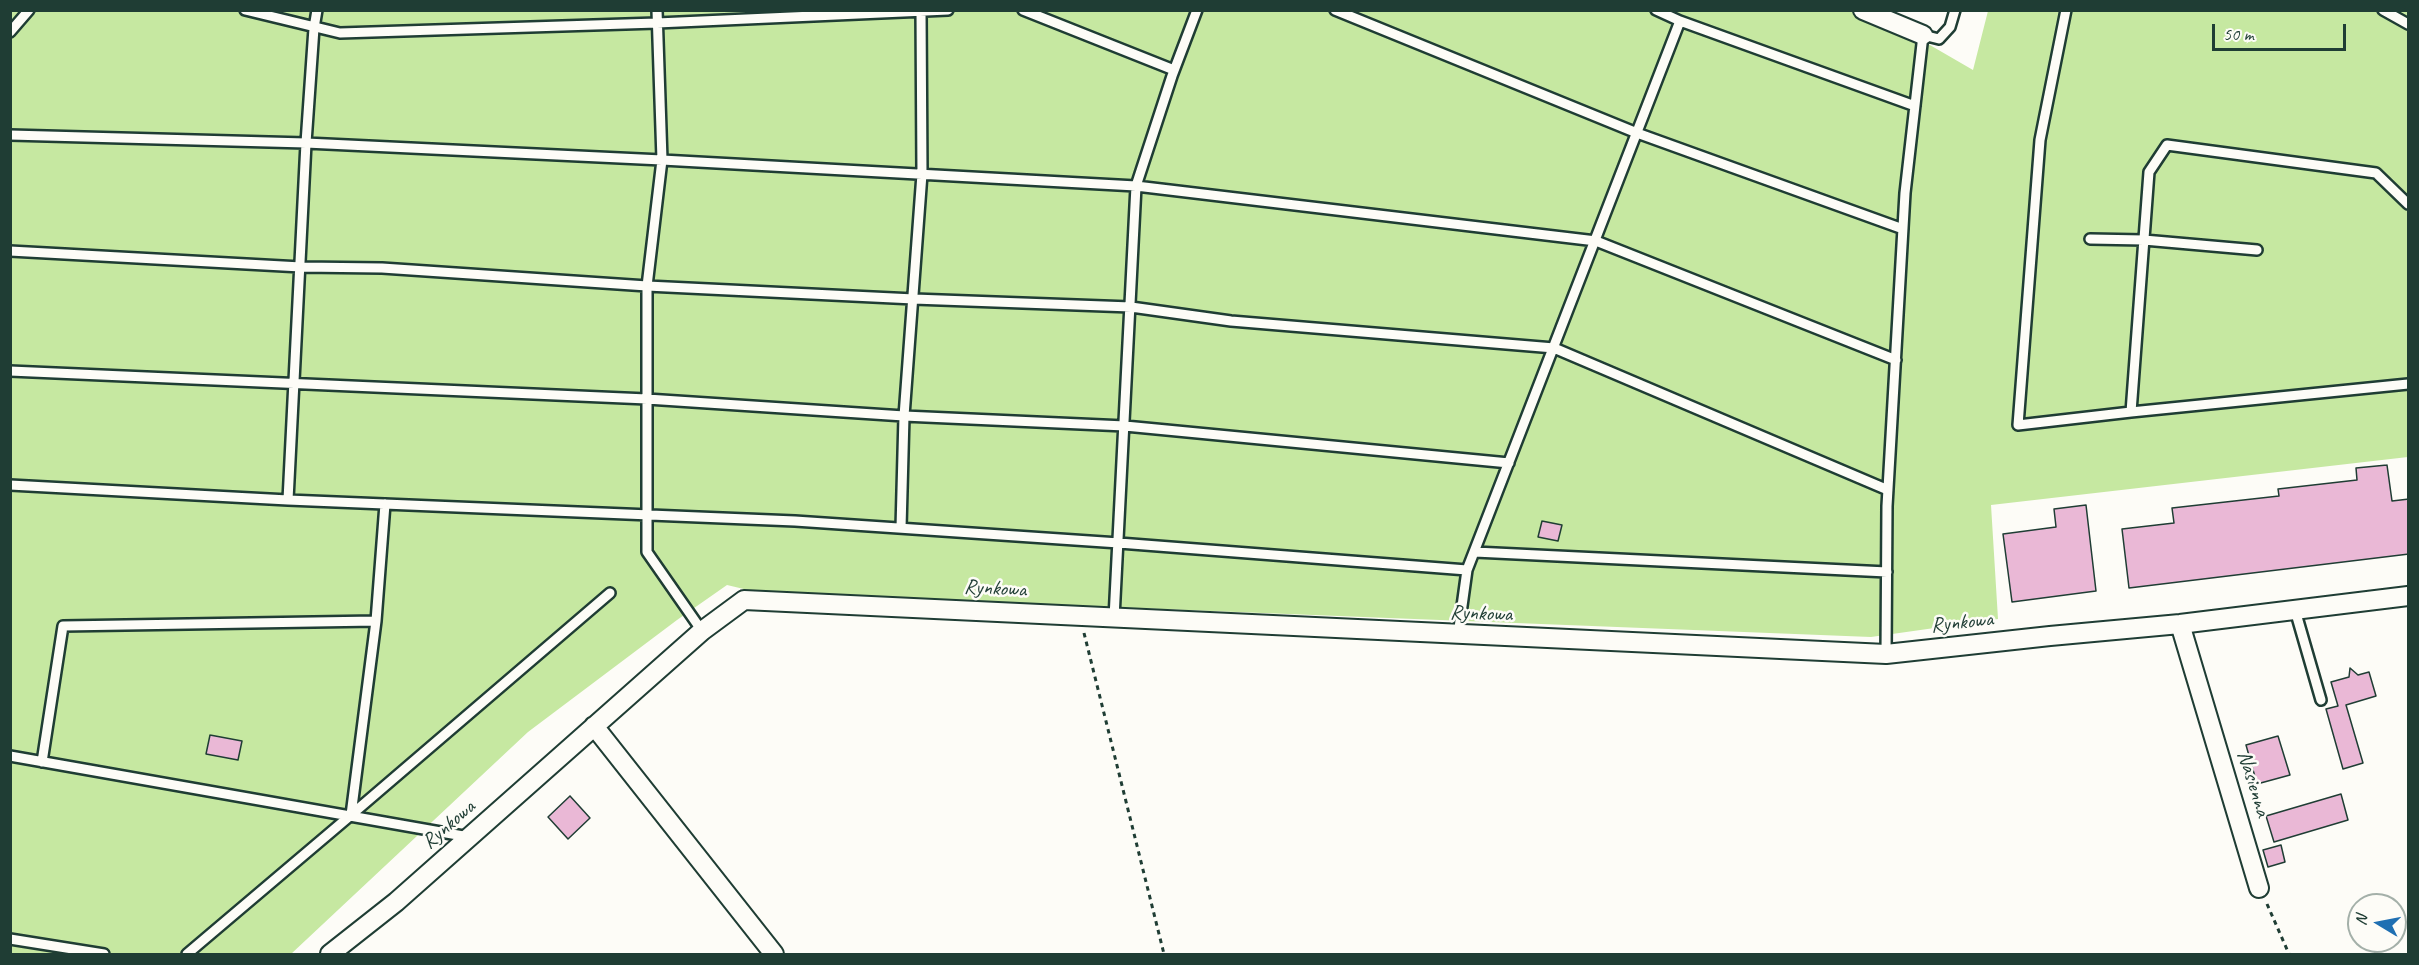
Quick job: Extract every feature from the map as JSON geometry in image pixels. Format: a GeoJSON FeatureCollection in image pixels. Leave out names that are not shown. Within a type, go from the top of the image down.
{"type":"FeatureCollection","features":[{"type":"Feature","properties":{"kind":"street"},"geometry":{"type":"LineString","coordinates":[[1863,10],[1923,35]]}},
{"type":"Feature","properties":{"kind":"street","name":"Rynkowa"},"geometry":{"type":"LineString","coordinates":[[330,954],[396,902],[702,631],[744,600],[1886,654],[2180,624],[2409,596]]}},
{"type":"Feature","properties":{"kind":"street","name":"Nasienna"},"geometry":{"type":"LineString","coordinates":[[2180,624],[2259,888]]}},
{"type":"Feature","properties":{"kind":"street"},"geometry":{"type":"LineString","coordinates":[[594,726],[774,954]]}},
{"type":"Feature","properties":{"kind":"lane"},"geometry":{"type":"LineString","coordinates":[[10,32],[29,10]]}},
{"type":"Feature","properties":{"kind":"lane"},"geometry":{"type":"LineString","coordinates":[[245,10],[340,33],[657,23],[948,10]]}},
{"type":"Feature","properties":{"kind":"lane"},"geometry":{"type":"LineString","coordinates":[[288,500],[306,144],[317,10]]}},
{"type":"Feature","properties":{"kind":"lane"},"geometry":{"type":"LineString","coordinates":[[657,10],[662,160],[647,286],[646,552],[702,631]]}},
{"type":"Feature","properties":{"kind":"lane"},"geometry":{"type":"LineString","coordinates":[[1023,10],[1174,70]]}},
{"type":"Feature","properties":{"kind":"lane"},"geometry":{"type":"LineString","coordinates":[[1114,618],[1136,186],[1174,70],[1197,10]]}},
{"type":"Feature","properties":{"kind":"lane"},"geometry":{"type":"LineString","coordinates":[[1335,10],[1637,133],[1903,229]]}},
{"type":"Feature","properties":{"kind":"lane"},"geometry":{"type":"LineString","coordinates":[[1656,10],[1680,21],[1915,106]]}},
{"type":"Feature","properties":{"kind":"lane"},"geometry":{"type":"LineString","coordinates":[[1886,654],[1888,490],[1903,229],[1915,106],[1923,35],[1939,39],[1950,27],[1955,10]]}},
{"type":"Feature","properties":{"kind":"lane"},"geometry":{"type":"LineString","coordinates":[[2066,10],[2040,140],[2018,425],[2409,384]]}},
{"type":"Feature","properties":{"kind":"lane"},"geometry":{"type":"LineString","coordinates":[[2383,10],[2409,24]]}},
{"type":"Feature","properties":{"kind":"lane"},"geometry":{"type":"LineString","coordinates":[[901,528],[903,416],[914,299],[922,174],[921,11]]}},
{"type":"Feature","properties":{"kind":"lane"},"geometry":{"type":"LineString","coordinates":[[1458,635],[1467,570],[1680,21]]}},
{"type":"Feature","properties":{"kind":"lane"},"geometry":{"type":"LineString","coordinates":[[10,135],[306,144],[662,160],[1136,186],[1596,241],[1896,360]]}},
{"type":"Feature","properties":{"kind":"lane"},"geometry":{"type":"LineString","coordinates":[[2132,412],[2149,172],[2167,146],[2376,173],[2406,202],[2409,190]]}},
{"type":"Feature","properties":{"kind":"lane"},"geometry":{"type":"LineString","coordinates":[[2090,239],[2144,240],[2257,250]]}},
{"type":"Feature","properties":{"kind":"lane"},"geometry":{"type":"LineString","coordinates":[[10,251],[301,267],[382,268],[647,286],[1131,308],[1231,321],[1554,348],[1888,490]]}},
{"type":"Feature","properties":{"kind":"lane"},"geometry":{"type":"LineString","coordinates":[[10,371],[647,399],[903,416],[1125,426],[1509,463]]}},
{"type":"Feature","properties":{"kind":"lane"},"geometry":{"type":"LineString","coordinates":[[10,485],[288,500],[795,521],[1467,570]]}},
{"type":"Feature","properties":{"kind":"lane"},"geometry":{"type":"LineString","coordinates":[[351,815],[376,621],[385,504]]}},
{"type":"Feature","properties":{"kind":"lane"},"geometry":{"type":"LineString","coordinates":[[1474,552],[1887,572]]}},
{"type":"Feature","properties":{"kind":"lane"},"geometry":{"type":"LineString","coordinates":[[187,954],[610,593]]}},
{"type":"Feature","properties":{"kind":"lane"},"geometry":{"type":"LineString","coordinates":[[2295,610],[2321,700]]}},
{"type":"Feature","properties":{"kind":"lane"},"geometry":{"type":"LineString","coordinates":[[42,762],[63,626],[376,621]]}},
{"type":"Feature","properties":{"kind":"lane"},"geometry":{"type":"LineString","coordinates":[[10,756],[470,837]]}},
{"type":"Feature","properties":{"kind":"lane"},"geometry":{"type":"LineString","coordinates":[[10,939],[104,954]]}},
{"type":"Feature","properties":{"kind":"path"},"geometry":{"type":"LineString","coordinates":[[1085,616],[1084,638],[1164,954]]}},
{"type":"Feature","properties":{"kind":"path"},"geometry":{"type":"LineString","coordinates":[[2259,888],[2289,954]]}},
{"type":"Feature","properties":{"kind":"green space"},"geometry":{"type":"Polygon","coordinates":[[[1862,10],[1885,19],[1973,70],[1988,11],[2408,11],[2408,457],[1991,505],[1998,619],[1871,637],[983,602],[748,590],[727,585],[528,732],[291,954],[11,954],[10,11],[1862,10]]]}},
{"type":"Feature","properties":{"kind":"building"},"geometry":{"type":"Polygon","coordinates":[[[2387,465],[2392,501],[2409,499],[2409,554],[2129,588],[2122,529],[2174,523],[2172,508],[2279,496],[2278,489],[2357,480],[2356,468],[2387,465]]]}},
{"type":"Feature","properties":{"kind":"building"},"geometry":{"type":"Polygon","coordinates":[[[2086,505],[2096,591],[2012,602],[2003,534],[2056,527],[2054,509],[2086,505]]]}},
{"type":"Feature","properties":{"kind":"building"},"geometry":{"type":"Polygon","coordinates":[[[1542,521],[1562,525],[1558,541],[1538,537],[1542,521]]]}},
{"type":"Feature","properties":{"kind":"building"},"geometry":{"type":"Polygon","coordinates":[[[2350,668],[2358,675],[2369,672],[2376,696],[2346,705],[2363,763],[2343,769],[2326,709],[2338,706],[2331,682],[2349,677],[2350,668]]]}},
{"type":"Feature","properties":{"kind":"building"},"geometry":{"type":"Polygon","coordinates":[[[210,735],[242,741],[238,760],[206,754],[210,735]]]}},
{"type":"Feature","properties":{"kind":"building"},"geometry":{"type":"Polygon","coordinates":[[[2278,736],[2290,775],[2257,784],[2246,745],[2278,736]]]}},
{"type":"Feature","properties":{"kind":"building"},"geometry":{"type":"Polygon","coordinates":[[[2341,794],[2348,820],[2274,842],[2266,816],[2341,794]]]}},
{"type":"Feature","properties":{"kind":"building"},"geometry":{"type":"Polygon","coordinates":[[[570,796],[590,818],[568,839],[548,817],[570,796]]]}},
{"type":"Feature","properties":{"kind":"building"},"geometry":{"type":"Polygon","coordinates":[[[2281,845],[2285,862],[2268,867],[2263,850],[2281,845]]]}}]}
